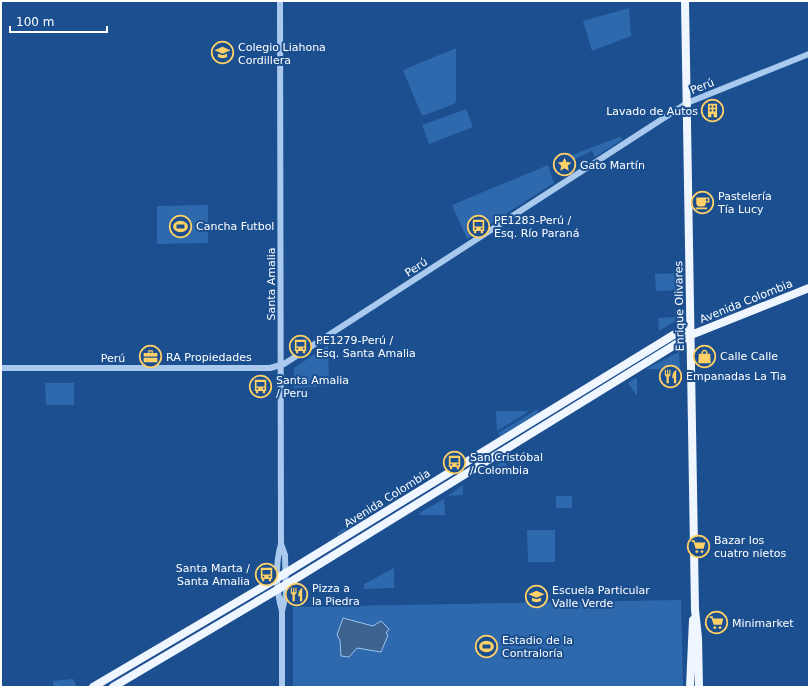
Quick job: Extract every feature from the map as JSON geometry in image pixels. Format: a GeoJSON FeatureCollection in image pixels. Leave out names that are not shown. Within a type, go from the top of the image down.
{"type":"FeatureCollection","features":[{"type":"Feature","properties":{"kind":"main road","name":"Enrique Olivares"},"geometry":{"type":"LineString","coordinates":[[685,1],[695,610],[698,638],[699,687]]}},
{"type":"Feature","properties":{"kind":"main road","name":"Avenida Colombia"},"geometry":{"type":"LineString","coordinates":[[113,687],[278,590],[691,335],[809,288]]}},
{"type":"Feature","properties":{"kind":"main road","name":"Avenida Colombia"},"geometry":{"type":"LineString","coordinates":[[93,687],[286,574],[675,334],[685,332],[691,335]]}},
{"type":"Feature","properties":{"kind":"main road","name":"Enrique Olivares"},"geometry":{"type":"LineString","coordinates":[[690,687],[692,635],[695,610]]}},
{"type":"Feature","properties":{"kind":"street","name":"Santa Amalia"},"geometry":{"type":"LineString","coordinates":[[280,1],[281,544],[278,555],[278,599],[282,611]]}},
{"type":"Feature","properties":{"kind":"street","name":"Perú"},"geometry":{"type":"LineString","coordinates":[[1,368],[273,368],[281,366],[687,103],[809,54]]}},
{"type":"Feature","properties":{"kind":"street","name":"Santa Amalia"},"geometry":{"type":"LineString","coordinates":[[281,544],[285,556],[286,574],[286,594],[282,611],[282,687]]}},
{"type":"Feature","properties":{"kind":"shaded area"},"geometry":{"type":"Polygon","coordinates":[[[629,8],[631,36],[592,51],[583,21],[629,8]]]}},
{"type":"Feature","properties":{"kind":"shaded area"},"geometry":{"type":"Polygon","coordinates":[[[456,48],[456,102],[422,116],[403,70],[456,48]]]}},
{"type":"Feature","properties":{"kind":"shaded area"},"geometry":{"type":"Polygon","coordinates":[[[466,109],[473,127],[429,144],[422,125],[466,109]]]}},
{"type":"Feature","properties":{"kind":"shaded area"},"geometry":{"type":"Polygon","coordinates":[[[619,137],[622,138],[622,140],[595,157],[592,151],[567,163],[565,158],[619,137]]]}},
{"type":"Feature","properties":{"kind":"shaded area"},"geometry":{"type":"Polygon","coordinates":[[[548,165],[554,183],[467,239],[452,205],[548,165]]]}},
{"type":"Feature","properties":{"kind":"shaded area"},"geometry":{"type":"Polygon","coordinates":[[[208,205],[208,243],[157,244],[157,206],[208,205]]]}},
{"type":"Feature","properties":{"kind":"shaded area"},"geometry":{"type":"Polygon","coordinates":[[[679,273],[679,290],[656,291],[655,274],[679,273]]]}},
{"type":"Feature","properties":{"kind":"shaded area"},"geometry":{"type":"Polygon","coordinates":[[[737,308],[736,312],[715,320],[714,318],[737,308]]]}},
{"type":"Feature","properties":{"kind":"shaded area"},"geometry":{"type":"Polygon","coordinates":[[[678,317],[678,319],[659,331],[658,318],[678,317]]]}},
{"type":"Feature","properties":{"kind":"shaded area"},"geometry":{"type":"Polygon","coordinates":[[[328,345],[329,386],[294,388],[294,368],[328,345]]]}},
{"type":"Feature","properties":{"kind":"shaded area"},"geometry":{"type":"Polygon","coordinates":[[[679,352],[680,369],[646,369],[679,352]]]}},
{"type":"Feature","properties":{"kind":"shaded area"},"geometry":{"type":"Polygon","coordinates":[[[635,378],[637,379],[637,396],[628,383],[635,378]]]}},
{"type":"Feature","properties":{"kind":"shaded area"},"geometry":{"type":"Polygon","coordinates":[[[45,383],[74,383],[74,405],[46,405],[45,383]]]}},
{"type":"Feature","properties":{"kind":"shaded area"},"geometry":{"type":"Polygon","coordinates":[[[538,409],[538,413],[500,436],[498,433],[538,409]]]}},
{"type":"Feature","properties":{"kind":"shaded area"},"geometry":{"type":"Polygon","coordinates":[[[496,411],[527,411],[528,412],[497,431],[496,411]]]}},
{"type":"Feature","properties":{"kind":"shaded area"},"geometry":{"type":"Polygon","coordinates":[[[504,461],[513,475],[498,475],[489,470],[504,461]]]}},
{"type":"Feature","properties":{"kind":"shaded area"},"geometry":{"type":"Polygon","coordinates":[[[463,485],[463,495],[448,496],[463,485]]]}},
{"type":"Feature","properties":{"kind":"shaded area"},"geometry":{"type":"Polygon","coordinates":[[[556,496],[572,496],[572,508],[556,508],[556,496]]]}},
{"type":"Feature","properties":{"kind":"shaded area"},"geometry":{"type":"Polygon","coordinates":[[[444,499],[445,515],[419,515],[421,512],[444,499]]]}},
{"type":"Feature","properties":{"kind":"shaded area"},"geometry":{"type":"Polygon","coordinates":[[[364,516],[364,519],[338,535],[337,533],[364,516]]]}},
{"type":"Feature","properties":{"kind":"shaded area"},"geometry":{"type":"Polygon","coordinates":[[[527,530],[555,530],[555,562],[528,562],[527,530]]]}},
{"type":"Feature","properties":{"kind":"shaded area"},"geometry":{"type":"Polygon","coordinates":[[[394,568],[394,588],[364,589],[364,584],[394,568]]]}},
{"type":"Feature","properties":{"kind":"shaded area","name":"Estadio de la Contraloría"},"geometry":{"type":"Polygon","coordinates":[[[681,600],[683,687],[293,687],[293,607],[681,600]]]}},
{"type":"Feature","properties":{"kind":"shaded area"},"geometry":{"type":"Polygon","coordinates":[[[343,618],[373,626],[381,621],[389,629],[386,633],[388,635],[381,652],[357,648],[349,657],[341,656],[340,640],[337,635],[343,618]]]}},
{"type":"Feature","properties":{"kind":"shaded area"},"geometry":{"type":"Polygon","coordinates":[[[73,679],[77,687],[53,687],[53,681],[73,679]]]}},
{"type":"Feature","properties":{"kind":"place","name":"Colegio Liahona Cordillera"},"geometry":{"type":"Point","coordinates":[223,53]}},
{"type":"Feature","properties":{"kind":"place","name":"Lavado de Autos"},"geometry":{"type":"Point","coordinates":[713,111]}},
{"type":"Feature","properties":{"kind":"place","name":"Gato Martín"},"geometry":{"type":"Point","coordinates":[564,165]}},
{"type":"Feature","properties":{"kind":"place","name":"Pastelería Tía Lucy"},"geometry":{"type":"Point","coordinates":[702,202]}},
{"type":"Feature","properties":{"kind":"place","name":"Cancha Futbol"},"geometry":{"type":"Point","coordinates":[181,226]}},
{"type":"Feature","properties":{"kind":"place","name":"PE1283-Perú / Esq. Río Paraná"},"geometry":{"type":"Point","coordinates":[479,226]}},
{"type":"Feature","properties":{"kind":"place","name":"PE1279-Perú / Esq. Santa Amalia"},"geometry":{"type":"Point","coordinates":[300,346]}},
{"type":"Feature","properties":{"kind":"place","name":"Calle Calle"},"geometry":{"type":"Point","coordinates":[705,356]}},
{"type":"Feature","properties":{"kind":"place","name":"RA Propiedades"},"geometry":{"type":"Point","coordinates":[151,357]}},
{"type":"Feature","properties":{"kind":"place","name":"Empanadas La Tia"},"geometry":{"type":"Point","coordinates":[671,376]}},
{"type":"Feature","properties":{"kind":"place","name":"Santa Amalia / Peru"},"geometry":{"type":"Point","coordinates":[260,386]}},
{"type":"Feature","properties":{"kind":"place","name":"San Cristóbal / Colombia"},"geometry":{"type":"Point","coordinates":[454,463]}},
{"type":"Feature","properties":{"kind":"place","name":"Bazar los cuatro nietos"},"geometry":{"type":"Point","coordinates":[699,546]}},
{"type":"Feature","properties":{"kind":"place","name":"Santa Marta / Santa Amalia"},"geometry":{"type":"Point","coordinates":[266,574]}},
{"type":"Feature","properties":{"kind":"place","name":"Pizza a la Piedra"},"geometry":{"type":"Point","coordinates":[297,594]}},
{"type":"Feature","properties":{"kind":"place","name":"Escuela Particular Valle Verde"},"geometry":{"type":"Point","coordinates":[537,596]}},
{"type":"Feature","properties":{"kind":"place","name":"Minimarket"},"geometry":{"type":"Point","coordinates":[717,623]}},
{"type":"Feature","properties":{"kind":"place","name":"Estadio de la Contraloría"},"geometry":{"type":"Point","coordinates":[487,646]}}]}
